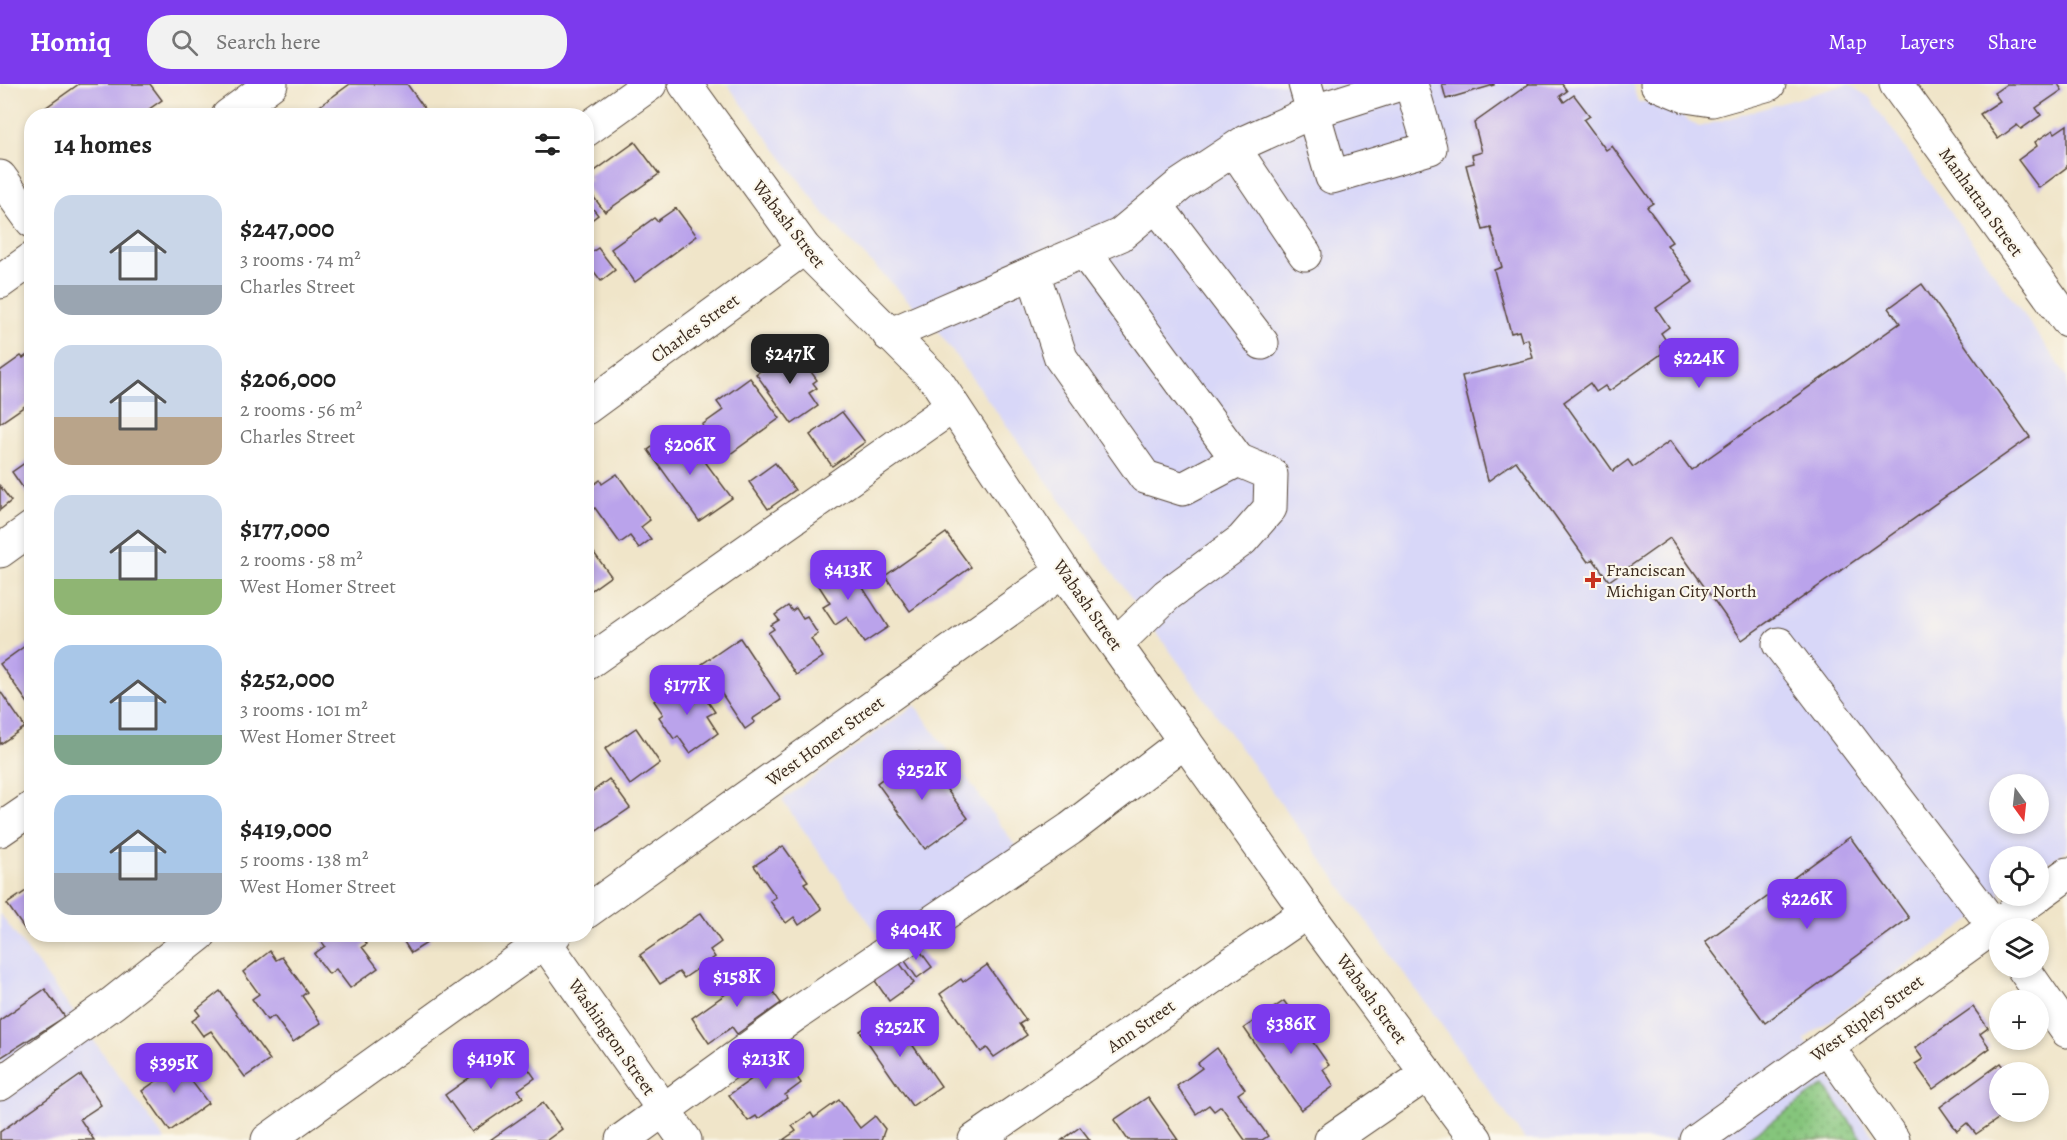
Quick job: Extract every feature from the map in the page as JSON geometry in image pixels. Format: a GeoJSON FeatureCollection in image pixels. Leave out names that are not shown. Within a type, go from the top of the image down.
{"type":"FeatureCollection","features":[{"type":"Feature","properties":{"kind":"street"},"geometry":{"type":"LineString","coordinates":[[239,108],[271,84]]}},
{"type":"Feature","properties":{"kind":"street"},"geometry":{"type":"LineString","coordinates":[[594,124],[650,84]]}},
{"type":"Feature","properties":{"kind":"street","name":"Wabash Street"},"geometry":{"type":"LineString","coordinates":[[685,84],[804,248],[936,380],[1063,571],[1307,912],[1476,1140]]}},
{"type":"Feature","properties":{"kind":"street"},"geometry":{"type":"LineString","coordinates":[[889,335],[1120,235],[1180,185],[1235,150],[1308,98],[1400,84]]}},
{"type":"Feature","properties":{"kind":"street"},"geometry":{"type":"LineString","coordinates":[[1308,98],[1332,177],[1430,148],[1411,84]]}},
{"type":"Feature","properties":{"kind":"street"},"geometry":{"type":"LineString","coordinates":[[1657,84],[1686,96],[1712,100],[1769,84]]}},
{"type":"Feature","properties":{"kind":"street","name":"Manhattan Street"},"geometry":{"type":"LineString","coordinates":[[1896,84],[2067,320]]}},
{"type":"Feature","properties":{"kind":"street"},"geometry":{"type":"LineString","coordinates":[[1235,150],[1305,254]]}},
{"type":"Feature","properties":{"kind":"street"},"geometry":{"type":"LineString","coordinates":[[0,177],[24,209]]}},
{"type":"Feature","properties":{"kind":"street"},"geometry":{"type":"LineString","coordinates":[[1156,205],[1262,344]]}},
{"type":"Feature","properties":{"kind":"street","name":"Charles Street"},"geometry":{"type":"LineString","coordinates":[[594,402],[804,248]]}},
{"type":"Feature","properties":{"kind":"street"},"geometry":{"type":"LineString","coordinates":[[1084,251],[1238,460],[1271,474],[1270,508],[1242,540],[1167,596],[1116,644]]}},
{"type":"Feature","properties":{"kind":"street"},"geometry":{"type":"LineString","coordinates":[[0,282],[24,265]]}},
{"type":"Feature","properties":{"kind":"street"},"geometry":{"type":"LineString","coordinates":[[1033,273],[1061,358],[1145,477],[1183,489],[1238,460]]}},
{"type":"Feature","properties":{"kind":"street"},"geometry":{"type":"LineString","coordinates":[[594,658],[953,406]]}},
{"type":"Feature","properties":{"kind":"street"},"geometry":{"type":"LineString","coordinates":[[0,551],[24,534]]}},
{"type":"Feature","properties":{"kind":"street","name":"West Homer Street"},"geometry":{"type":"LineString","coordinates":[[594,906],[1063,571]]}},
{"type":"Feature","properties":{"kind":"street"},"geometry":{"type":"LineString","coordinates":[[1779,644],[1989,920]]}},
{"type":"Feature","properties":{"kind":"street"},"geometry":{"type":"LineString","coordinates":[[622,1140],[665,1111],[795,1014],[1070,829],[1185,741]]}},
{"type":"Feature","properties":{"kind":"street"},"geometry":{"type":"LineString","coordinates":[[0,830],[24,814]]}},
{"type":"Feature","properties":{"kind":"street","name":"West Ripley Street"},"geometry":{"type":"LineString","coordinates":[[2049,887],[2067,874]]}},
{"type":"Feature","properties":{"kind":"street","name":"West Ripley Street"},"geometry":{"type":"LineString","coordinates":[[2011,918],[2025,906]]}},
{"type":"Feature","properties":{"kind":"street","name":"Ann Street"},"geometry":{"type":"LineString","coordinates":[[975,1140],[1307,912]]}},
{"type":"Feature","properties":{"kind":"street","name":"West Ripley Street"},"geometry":{"type":"LineString","coordinates":[[1696,1140],[1827,1046],[1989,935]]}},
{"type":"Feature","properties":{"kind":"street"},"geometry":{"type":"LineString","coordinates":[[0,1084],[113,1003],[190,942]]}},
{"type":"Feature","properties":{"kind":"street"},"geometry":{"type":"LineString","coordinates":[[268,1140],[539,942]]}},
{"type":"Feature","properties":{"kind":"street","name":"Washington Street"},"geometry":{"type":"LineString","coordinates":[[549,942],[685,1140]]}},
{"type":"Feature","properties":{"kind":"street"},"geometry":{"type":"LineString","coordinates":[[2030,978],[2067,1031]]}},
{"type":"Feature","properties":{"kind":"street"},"geometry":{"type":"LineString","coordinates":[[1827,1046],[1893,1140]]}},
{"type":"Feature","properties":{"kind":"street"},"geometry":{"type":"LineString","coordinates":[[1331,1140],[1427,1074]]}},
{"type":"Feature","properties":{"kind":"shaded area","name":"Franciscan Michigan City North"},"geometry":{"type":"Polygon","coordinates":[[[727,84],[1632,84],[1638,102],[1659,102],[1699,127],[1848,84],[1869,97],[2067,376],[2067,850],[2049,863],[2049,846],[1989,846],[1990,906],[1804,1039],[1876,1140],[1525,1140],[937,330],[826,216],[727,84]]]}},
{"type":"Feature","properties":{"kind":"shaded area"},"geometry":{"type":"Polygon","coordinates":[[[915,705],[1019,851],[886,946],[782,800],[915,705]]]}},
{"type":"Feature","properties":{"kind":"shaded area"},"geometry":{"type":"Polygon","coordinates":[[[0,914],[74,1013],[165,1140],[0,1140],[0,914]]]}},
{"type":"Feature","properties":{"kind":"green space"},"geometry":{"type":"Polygon","coordinates":[[[1824,1085],[1863,1140],[1745,1140],[1824,1085]]]}},
{"type":"Feature","properties":{"kind":"building"},"geometry":{"type":"Polygon","coordinates":[[[79,84],[150,84],[162,100],[150,108],[45,108],[79,84]]]}},
{"type":"Feature","properties":{"kind":"building"},"geometry":{"type":"Polygon","coordinates":[[[350,84],[407,84],[424,108],[317,108],[350,84]]]}},
{"type":"Feature","properties":{"kind":"building"},"geometry":{"type":"Polygon","coordinates":[[[1442,84],[1494,84],[1494,85],[1446,99],[1442,84]]]}},
{"type":"Feature","properties":{"kind":"building"},"geometry":{"type":"Polygon","coordinates":[[[1529,84],[1562,84],[1567,91],[1560,96],[1564,102],[1574,95],[1590,116],[1584,120],[1606,150],[1612,146],[1653,203],[1647,207],[1672,242],[1667,245],[1693,282],[1656,308],[1669,327],[1661,333],[1667,342],[1660,346],[1664,352],[1609,391],[1605,386],[1596,392],[1590,383],[1564,402],[1613,471],[1628,460],[1633,467],[1670,441],[1691,470],[1900,323],[1889,308],[1922,284],[2030,437],[1742,640],[1670,538],[1609,581],[1593,559],[1588,562],[1516,461],[1488,481],[1462,376],[1533,358],[1528,339],[1522,341],[1519,331],[1511,333],[1494,270],[1502,267],[1491,228],[1483,230],[1466,165],[1474,163],[1472,155],[1482,152],[1474,123],[1529,84]]]}},
{"type":"Feature","properties":{"kind":"building"},"geometry":{"type":"Polygon","coordinates":[[[2007,84],[2058,84],[2062,90],[2036,108],[2041,115],[2021,129],[2017,125],[1998,139],[1980,114],[2000,101],[1994,93],[2007,84]]]}},
{"type":"Feature","properties":{"kind":"building"},"geometry":{"type":"Polygon","coordinates":[[[2067,125],[2067,167],[2039,188],[2018,160],[2037,146],[2035,142],[2053,130],[2055,133],[2067,125]]]}},
{"type":"Feature","properties":{"kind":"building"},"geometry":{"type":"Polygon","coordinates":[[[635,142],[659,174],[605,212],[594,198],[594,172],[635,142]]]}},
{"type":"Feature","properties":{"kind":"building"},"geometry":{"type":"Polygon","coordinates":[[[676,208],[697,236],[635,282],[611,249],[654,218],[657,221],[676,208]]]}},
{"type":"Feature","properties":{"kind":"building"},"geometry":{"type":"Polygon","coordinates":[[[598,248],[615,270],[601,281],[594,272],[594,251],[598,248]]]}},
{"type":"Feature","properties":{"kind":"building"},"geometry":{"type":"Polygon","coordinates":[[[796,351],[817,380],[813,383],[817,388],[809,393],[818,406],[792,424],[756,374],[786,352],[789,356],[796,351]]]}},
{"type":"Feature","properties":{"kind":"building"},"geometry":{"type":"Polygon","coordinates":[[[21,356],[23,358],[24,406],[0,423],[0,371],[21,356]]]}},
{"type":"Feature","properties":{"kind":"building"},"geometry":{"type":"Polygon","coordinates":[[[750,378],[780,418],[726,457],[702,425],[723,410],[717,402],[750,378]]]}},
{"type":"Feature","properties":{"kind":"building"},"geometry":{"type":"Polygon","coordinates":[[[842,412],[865,442],[832,466],[810,435],[842,412]]]}},
{"type":"Feature","properties":{"kind":"building"},"geometry":{"type":"Polygon","coordinates":[[[672,433],[681,445],[689,440],[732,498],[699,521],[648,450],[672,433]]]}},
{"type":"Feature","properties":{"kind":"building"},"geometry":{"type":"Polygon","coordinates":[[[775,463],[795,490],[768,509],[749,482],[775,463]]]}},
{"type":"Feature","properties":{"kind":"building"},"geometry":{"type":"Polygon","coordinates":[[[24,464],[24,489],[12,472],[24,464]]]}},
{"type":"Feature","properties":{"kind":"building"},"geometry":{"type":"Polygon","coordinates":[[[617,474],[650,520],[641,527],[651,539],[639,548],[630,536],[620,543],[594,508],[594,484],[600,480],[602,484],[617,474]]]}},
{"type":"Feature","properties":{"kind":"building"},"geometry":{"type":"Polygon","coordinates":[[[0,486],[11,501],[0,510],[0,486]]]}},
{"type":"Feature","properties":{"kind":"building"},"geometry":{"type":"Polygon","coordinates":[[[946,533],[971,567],[910,611],[885,576],[946,533]]]}},
{"type":"Feature","properties":{"kind":"building"},"geometry":{"type":"Polygon","coordinates":[[[594,553],[611,576],[594,588],[594,553]]]}},
{"type":"Feature","properties":{"kind":"building"},"geometry":{"type":"Polygon","coordinates":[[[833,557],[853,588],[860,583],[888,627],[864,643],[847,617],[835,625],[823,607],[830,603],[810,572],[833,557]]]}},
{"type":"Feature","properties":{"kind":"building"},"geometry":{"type":"Polygon","coordinates":[[[788,606],[792,611],[796,608],[803,619],[807,617],[818,634],[811,639],[823,657],[796,675],[768,633],[774,629],[771,625],[779,620],[775,615],[788,606]]]}},
{"type":"Feature","properties":{"kind":"building"},"geometry":{"type":"Polygon","coordinates":[[[740,638],[781,700],[752,719],[755,722],[745,729],[702,664],[740,638]]]}},
{"type":"Feature","properties":{"kind":"building"},"geometry":{"type":"Polygon","coordinates":[[[24,647],[24,698],[0,664],[24,647]]]}},
{"type":"Feature","properties":{"kind":"building"},"geometry":{"type":"Polygon","coordinates":[[[684,681],[693,695],[700,690],[715,712],[707,716],[718,733],[690,753],[678,736],[674,739],[659,717],[663,714],[654,701],[684,681]]]}},
{"type":"Feature","properties":{"kind":"building"},"geometry":{"type":"Polygon","coordinates":[[[0,691],[24,728],[0,744],[0,691]]]}},
{"type":"Feature","properties":{"kind":"building"},"geometry":{"type":"Polygon","coordinates":[[[636,728],[660,763],[630,785],[605,749],[636,728]]]}},
{"type":"Feature","properties":{"kind":"building"},"geometry":{"type":"Polygon","coordinates":[[[919,752],[968,818],[925,849],[877,783],[919,752]]]}},
{"type":"Feature","properties":{"kind":"building"},"geometry":{"type":"Polygon","coordinates":[[[609,779],[630,808],[594,833],[594,790],[609,779]]]}},
{"type":"Feature","properties":{"kind":"building"},"geometry":{"type":"Polygon","coordinates":[[[1850,837],[1909,918],[1765,1023],[1705,942],[1850,837]]]}},
{"type":"Feature","properties":{"kind":"building"},"geometry":{"type":"Polygon","coordinates":[[[783,846],[808,881],[804,883],[822,909],[799,925],[794,917],[786,923],[770,901],[776,897],[754,866],[783,846]]]}},
{"type":"Feature","properties":{"kind":"building"},"geometry":{"type":"Polygon","coordinates":[[[24,892],[24,928],[7,904],[24,892]]]}},
{"type":"Feature","properties":{"kind":"building"},"geometry":{"type":"Polygon","coordinates":[[[701,913],[721,942],[710,950],[715,957],[684,978],[679,972],[660,984],[640,955],[701,913]]]}},
{"type":"Feature","properties":{"kind":"building"},"geometry":{"type":"Polygon","coordinates":[[[322,942],[366,942],[367,944],[362,947],[378,968],[350,988],[336,969],[329,974],[314,954],[325,946],[322,942]]]}},
{"type":"Feature","properties":{"kind":"building"},"geometry":{"type":"Polygon","coordinates":[[[404,942],[428,942],[411,953],[404,942]]]}},
{"type":"Feature","properties":{"kind":"building"},"geometry":{"type":"Polygon","coordinates":[[[915,944],[932,967],[917,978],[900,954],[915,944]]]}},
{"type":"Feature","properties":{"kind":"building"},"geometry":{"type":"Polygon","coordinates":[[[270,951],[276,960],[282,957],[307,992],[302,996],[321,1023],[293,1042],[274,1016],[267,1020],[252,999],[259,994],[243,972],[270,951]]]}},
{"type":"Feature","properties":{"kind":"building"},"geometry":{"type":"Polygon","coordinates":[[[896,958],[914,983],[889,1001],[871,975],[896,958]]]}},
{"type":"Feature","properties":{"kind":"building"},"geometry":{"type":"Polygon","coordinates":[[[987,965],[1026,1020],[1019,1024],[1027,1035],[994,1057],[987,1048],[981,1052],[940,994],[961,979],[963,982],[987,965]]]}},
{"type":"Feature","properties":{"kind":"building"},"geometry":{"type":"Polygon","coordinates":[[[758,971],[781,1003],[737,1034],[732,1027],[709,1043],[692,1018],[758,971]]]}},
{"type":"Feature","properties":{"kind":"building"},"geometry":{"type":"Polygon","coordinates":[[[45,989],[65,1017],[0,1058],[0,1020],[45,989]]]}},
{"type":"Feature","properties":{"kind":"building"},"geometry":{"type":"Polygon","coordinates":[[[220,991],[270,1060],[245,1077],[211,1031],[203,1036],[192,1021],[200,1015],[196,1010],[220,991]]]}},
{"type":"Feature","properties":{"kind":"building"},"geometry":{"type":"Polygon","coordinates":[[[1284,1001],[1329,1065],[1323,1069],[1334,1086],[1301,1110],[1244,1028],[1284,1001]]]}},
{"type":"Feature","properties":{"kind":"building"},"geometry":{"type":"Polygon","coordinates":[[[1973,1007],[1988,1028],[1980,1034],[1989,1049],[1933,1089],[1915,1064],[1923,1059],[1915,1048],[1973,1007]]]}},
{"type":"Feature","properties":{"kind":"building"},"geometry":{"type":"Polygon","coordinates":[[[889,1011],[941,1086],[912,1106],[860,1031],[889,1011]]]}},
{"type":"Feature","properties":{"kind":"building"},"geometry":{"type":"Polygon","coordinates":[[[513,1047],[535,1078],[518,1090],[523,1097],[472,1132],[445,1095],[513,1047]]]}},
{"type":"Feature","properties":{"kind":"building"},"geometry":{"type":"Polygon","coordinates":[[[1217,1048],[1245,1089],[1238,1094],[1268,1136],[1262,1140],[1245,1140],[1221,1106],[1214,1111],[1209,1105],[1196,1114],[1177,1086],[1202,1068],[1198,1063],[1217,1048]]]}},
{"type":"Feature","properties":{"kind":"building"},"geometry":{"type":"Polygon","coordinates":[[[173,1056],[208,1103],[170,1131],[142,1091],[156,1081],[150,1072],[173,1056]]]}},
{"type":"Feature","properties":{"kind":"building"},"geometry":{"type":"Polygon","coordinates":[[[783,1057],[801,1083],[785,1095],[787,1098],[758,1119],[756,1116],[748,1121],[729,1095],[783,1057]]]}},
{"type":"Feature","properties":{"kind":"building"},"geometry":{"type":"Polygon","coordinates":[[[1989,1072],[1989,1122],[1993,1122],[1976,1134],[1967,1123],[1957,1131],[1940,1107],[1989,1072]]]}},
{"type":"Feature","properties":{"kind":"building"},"geometry":{"type":"Polygon","coordinates":[[[81,1075],[101,1105],[80,1119],[94,1140],[0,1140],[0,1132],[81,1075]]]}},
{"type":"Feature","properties":{"kind":"building"},"geometry":{"type":"Polygon","coordinates":[[[1148,1097],[1178,1140],[1128,1140],[1114,1120],[1148,1097]]]}},
{"type":"Feature","properties":{"kind":"building"},"geometry":{"type":"Polygon","coordinates":[[[839,1100],[860,1128],[875,1116],[885,1129],[881,1140],[783,1140],[796,1131],[792,1126],[811,1113],[814,1118],[839,1100]]]}},
{"type":"Feature","properties":{"kind":"building"},"geometry":{"type":"Polygon","coordinates":[[[543,1103],[562,1129],[547,1140],[490,1140],[543,1103]]]}},
{"type":"Feature","properties":{"kind":"building"},"geometry":{"type":"Polygon","coordinates":[[[1080,1127],[1090,1140],[1062,1140],[1080,1127]]]}},
{"type":"Feature","properties":{"kind":"place","name":"Franciscan Michigan City North"},"geometry":{"type":"Point","coordinates":[1593,580]}}]}
